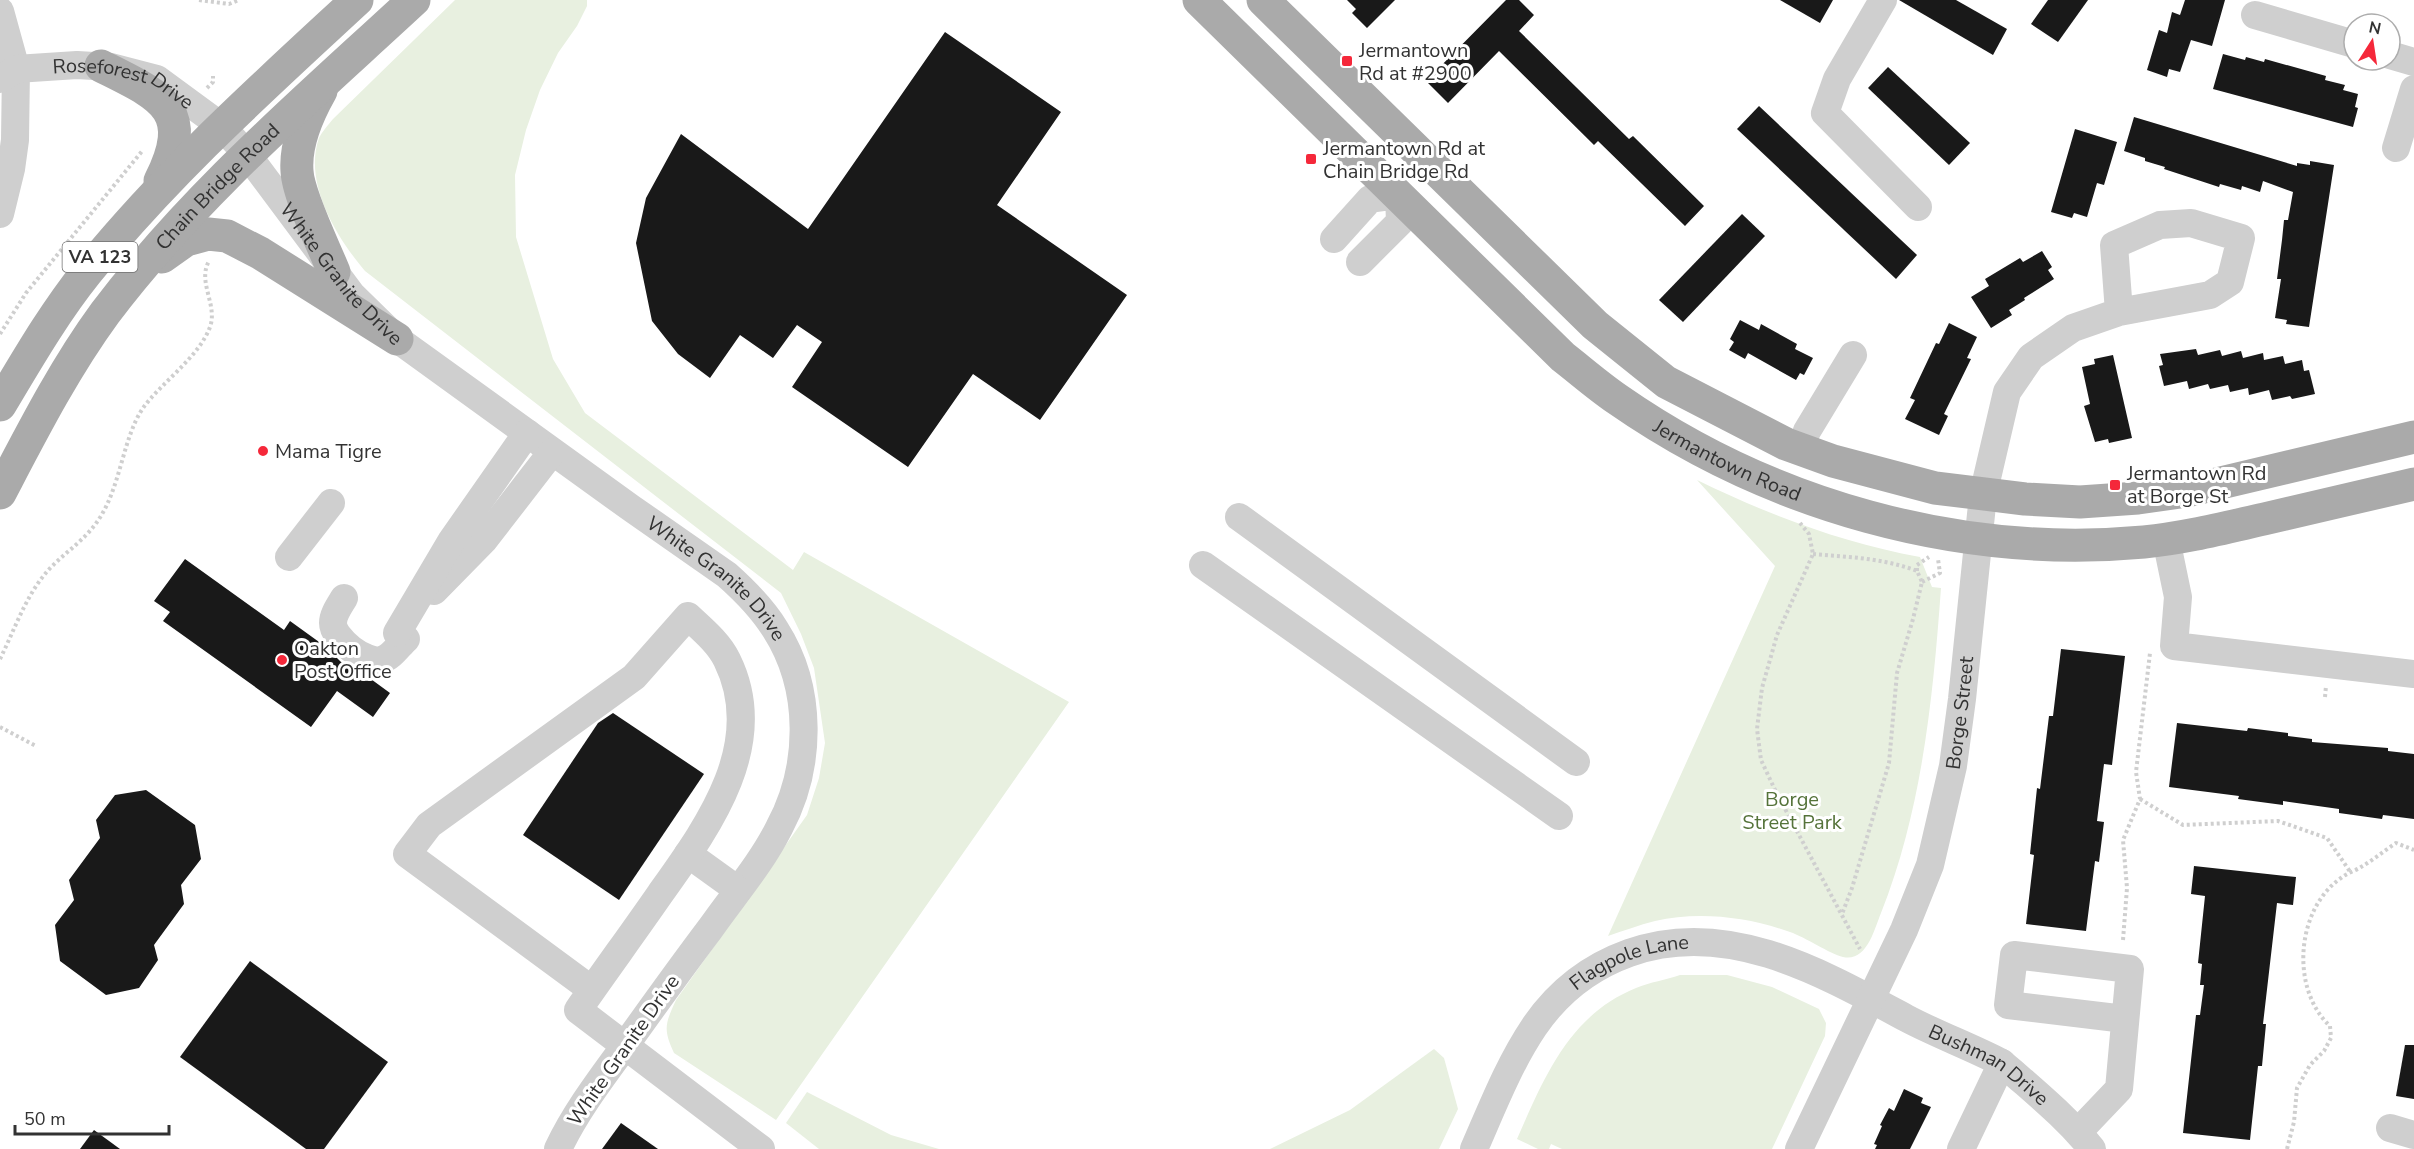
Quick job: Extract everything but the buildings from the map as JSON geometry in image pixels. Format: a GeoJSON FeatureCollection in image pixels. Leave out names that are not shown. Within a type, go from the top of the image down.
{"type":"FeatureCollection","features":[{"type":"Feature","properties":{"kind":"main road","name":"Chain Bridge Road"},"geometry":{"type":"LineString","coordinates":[[0,405],[50,323],[86,274],[153,195],[221,126],[357,0]]}},
{"type":"Feature","properties":{"kind":"main road","name":"Chain Bridge Road"},"geometry":{"type":"LineString","coordinates":[[0,493],[58,386],[104,315],[167,236],[246,153],[414,0]]}},
{"type":"Feature","properties":{"kind":"main road","name":"Jermantown Road"},"geometry":{"type":"LineString","coordinates":[[1199,0],[1563,357],[1617,399],[1673,434],[1773,485],[1867,516],[1978,540],[2086,546],[2199,534],[2414,484]]}},
{"type":"Feature","properties":{"kind":"main road","name":"Jermantown Road"},"geometry":{"type":"LineString","coordinates":[[1263,0],[1595,325],[1666,382],[1800,449],[1882,476],[1935,488],[1983,495],[2080,502],[2138,498],[2187,491],[2414,437]]}},
{"type":"Feature","properties":{"kind":"main road"},"geometry":{"type":"LineString","coordinates":[[101,66],[147,89],[162,102],[171,115],[176,132],[174,146],[153,195]]}},
{"type":"Feature","properties":{"kind":"main road"},"geometry":{"type":"LineString","coordinates":[[328,79],[311,109],[298,155],[297,172],[301,189],[334,272]]}},
{"type":"Feature","properties":{"kind":"main road"},"geometry":{"type":"LineString","coordinates":[[124,290],[165,254],[186,240],[208,234],[227,236],[260,253],[397,339]]}},
{"type":"Feature","properties":{"kind":"street"},"geometry":{"type":"LineString","coordinates":[[1883,0],[1837,79],[1825,113],[1918,207]]}},
{"type":"Feature","properties":{"kind":"street"},"geometry":{"type":"LineString","coordinates":[[0,11],[5,70],[15,140],[11,169],[0,214]]}},
{"type":"Feature","properties":{"kind":"street"},"geometry":{"type":"LineString","coordinates":[[2255,15],[2342,40]]}},
{"type":"Feature","properties":{"kind":"street","name":"Roseforest Drive"},"geometry":{"type":"LineString","coordinates":[[5,70],[77,64],[137,72],[157,80],[221,126]]}},
{"type":"Feature","properties":{"kind":"street"},"geometry":{"type":"LineString","coordinates":[[2396,148],[2414,89]]}},
{"type":"Feature","properties":{"kind":"street","name":"White Granite Drive"},"geometry":{"type":"LineString","coordinates":[[221,126],[246,153],[352,295],[397,339],[727,575],[747,593],[766,616],[787,652],[794,670],[803,709],[803,749],[800,771],[789,809],[779,829],[738,890],[624,1045],[567,1129],[558,1149]]}},
{"type":"Feature","properties":{"kind":"street"},"geometry":{"type":"LineString","coordinates":[[1334,239],[1370,199],[1399,195],[1400,222],[1360,262]]}},
{"type":"Feature","properties":{"kind":"street","name":"Borge Street"},"geometry":{"type":"LineString","coordinates":[[1799,1149],[1913,909],[1930,865],[1945,809],[1962,699],[1983,495],[2007,392],[2031,357],[2073,328],[2119,312],[2210,295],[2230,282],[2241,238],[2191,223],[2160,225],[2114,245],[2119,312]]}},
{"type":"Feature","properties":{"kind":"street"},"geometry":{"type":"LineString","coordinates":[[1800,449],[1807,431],[1853,355]]}},
{"type":"Feature","properties":{"kind":"street"},"geometry":{"type":"LineString","coordinates":[[344,598],[335,614],[333,623],[335,633],[342,642],[368,660],[381,661],[389,657],[452,540],[527,433]]}},
{"type":"Feature","properties":{"kind":"street"},"geometry":{"type":"LineString","coordinates":[[403,631],[484,540],[552,452]]}},
{"type":"Feature","properties":{"kind":"street"},"geometry":{"type":"LineString","coordinates":[[289,557],[331,503]]}},
{"type":"Feature","properties":{"kind":"street"},"geometry":{"type":"LineString","coordinates":[[1239,517],[1576,762]]}},
{"type":"Feature","properties":{"kind":"street"},"geometry":{"type":"LineString","coordinates":[[2166,539],[2178,597],[2174,646],[2414,674]]}},
{"type":"Feature","properties":{"kind":"street"},"geometry":{"type":"LineString","coordinates":[[1203,565],[1559,816]]}},
{"type":"Feature","properties":{"kind":"street"},"geometry":{"type":"LineString","coordinates":[[592,990],[407,854],[429,825],[634,677],[688,616],[708,634],[727,658],[737,685],[740,717],[738,746],[731,777],[704,833],[578,1010],[761,1149]]}},
{"type":"Feature","properties":{"kind":"street"},"geometry":{"type":"LineString","coordinates":[[688,854],[738,890]]}},
{"type":"Feature","properties":{"kind":"street","name":"Flagpole Lane"},"geometry":{"type":"LineString","coordinates":[[1474,1149],[1501,1089],[1534,1027],[1565,991],[1585,975],[1614,958],[1646,947],[1678,941],[1710,941],[1730,944],[1795,963],[1871,999]]}},
{"type":"Feature","properties":{"kind":"street","name":"Bushman Drive"},"geometry":{"type":"LineString","coordinates":[[1871,999],[1917,1024],[2001,1063],[2049,1103],[2085,1141]]}},
{"type":"Feature","properties":{"kind":"street"},"geometry":{"type":"LineString","coordinates":[[2085,1141],[2119,1089],[2125,1018]]}},
{"type":"Feature","properties":{"kind":"street"},"geometry":{"type":"LineString","coordinates":[[1961,1149],[2001,1063]]}},
{"type":"Feature","properties":{"kind":"path"},"geometry":{"type":"LineString","coordinates":[[199,0],[229,4],[239,0]]}},
{"type":"Feature","properties":{"kind":"path"},"geometry":{"type":"LineString","coordinates":[[0,334],[26,293],[148,146]]}},
{"type":"Feature","properties":{"kind":"path"},"geometry":{"type":"LineString","coordinates":[[0,659],[30,597],[45,574],[94,526],[114,486],[135,423],[144,408],[196,349],[210,327],[212,306],[204,276],[212,255]]}},
{"type":"Feature","properties":{"kind":"path"},"geometry":{"type":"LineString","coordinates":[[1795,517],[1809,534],[1813,554],[1777,635],[1762,688],[1757,729],[1761,760],[1860,949]]}},
{"type":"Feature","properties":{"kind":"path"},"geometry":{"type":"LineString","coordinates":[[1813,554],[1878,560],[1917,571]]}},
{"type":"Feature","properties":{"kind":"path"},"geometry":{"type":"LineString","coordinates":[[1842,914],[1852,888],[1889,763],[1897,673],[1922,582],[1917,565],[1936,556],[1940,562],[1940,573]]}},
{"type":"Feature","properties":{"kind":"path"},"geometry":{"type":"LineString","coordinates":[[1922,582],[1940,573],[1952,576]]}},
{"type":"Feature","properties":{"kind":"path"},"geometry":{"type":"LineString","coordinates":[[2123,940],[2127,888],[2122,840],[2140,799],[2136,772],[2151,646]]}},
{"type":"Feature","properties":{"kind":"path"},"geometry":{"type":"LineString","coordinates":[[0,727],[36,746]]}},
{"type":"Feature","properties":{"kind":"path"},"geometry":{"type":"LineString","coordinates":[[2140,799],[2183,825],[2278,821],[2327,838],[2350,873]]}},
{"type":"Feature","properties":{"kind":"path"},"geometry":{"type":"LineString","coordinates":[[2287,1149],[2294,1122],[2297,1088],[2310,1065],[2324,1051],[2331,1038],[2330,1026],[2319,1016],[2304,970],[2304,946],[2318,902],[2340,878],[2396,843],[2414,850]]}},
{"type":"Feature","properties":{"kind":"green space"},"geometry":{"type":"Polygon","coordinates":[[[455,0],[587,0],[587,6],[577,26],[558,53],[540,90],[526,130],[515,175],[516,237],[553,359],[585,413],[793,570],[804,552],[1069,702],[776,1120],[674,1053],[668,1038],[667,1026],[676,1000],[807,815],[819,778],[825,743],[814,668],[781,593],[365,271],[334,226],[319,191],[315,155],[323,131],[455,0]]]}},
{"type":"Feature","properties":{"kind":"green space","name":"Borge Street Park"},"geometry":{"type":"Polygon","coordinates":[[[1697,480],[1751,505],[1834,536],[1920,557],[1932,587],[1941,588],[1929,712],[1907,834],[1872,936],[1864,950],[1858,955],[1843,957],[1796,934],[1740,919],[1723,917],[1672,918],[1608,936],[1775,566],[1697,480]]]}},
{"type":"Feature","properties":{"kind":"green space"},"geometry":{"type":"Polygon","coordinates":[[[1680,975],[1727,975],[1772,987],[1819,1009],[1826,1023],[1825,1036],[1772,1149],[1562,1149],[1551,1144],[1549,1149],[1538,1149],[1517,1139],[1549,1072],[1576,1032],[1593,1014],[1636,988],[1680,975]]]}},
{"type":"Feature","properties":{"kind":"green space"},"geometry":{"type":"Polygon","coordinates":[[[1434,1049],[1444,1058],[1458,1109],[1439,1149],[1270,1149],[1350,1110],[1434,1049]]]}},
{"type":"Feature","properties":{"kind":"green space"},"geometry":{"type":"Polygon","coordinates":[[[807,1092],[891,1135],[939,1149],[819,1149],[786,1123],[807,1092]]]}},
{"type":"Feature","properties":{"kind":"place","name":"Jermantown Rd at #2900"},"geometry":{"type":"Point","coordinates":[1347,61]}},
{"type":"Feature","properties":{"kind":"place","name":"Jermantown Rd at Chain Bridge Rd"},"geometry":{"type":"Point","coordinates":[1311,159]}},
{"type":"Feature","properties":{"kind":"place","name":"Mama Tigre"},"geometry":{"type":"Point","coordinates":[263,451]}},
{"type":"Feature","properties":{"kind":"place","name":"Jermantown Rd at Borge St"},"geometry":{"type":"Point","coordinates":[2115,485]}},
{"type":"Feature","properties":{"kind":"place","name":"Oakton Post Office"},"geometry":{"type":"Point","coordinates":[282,660]}}]}
